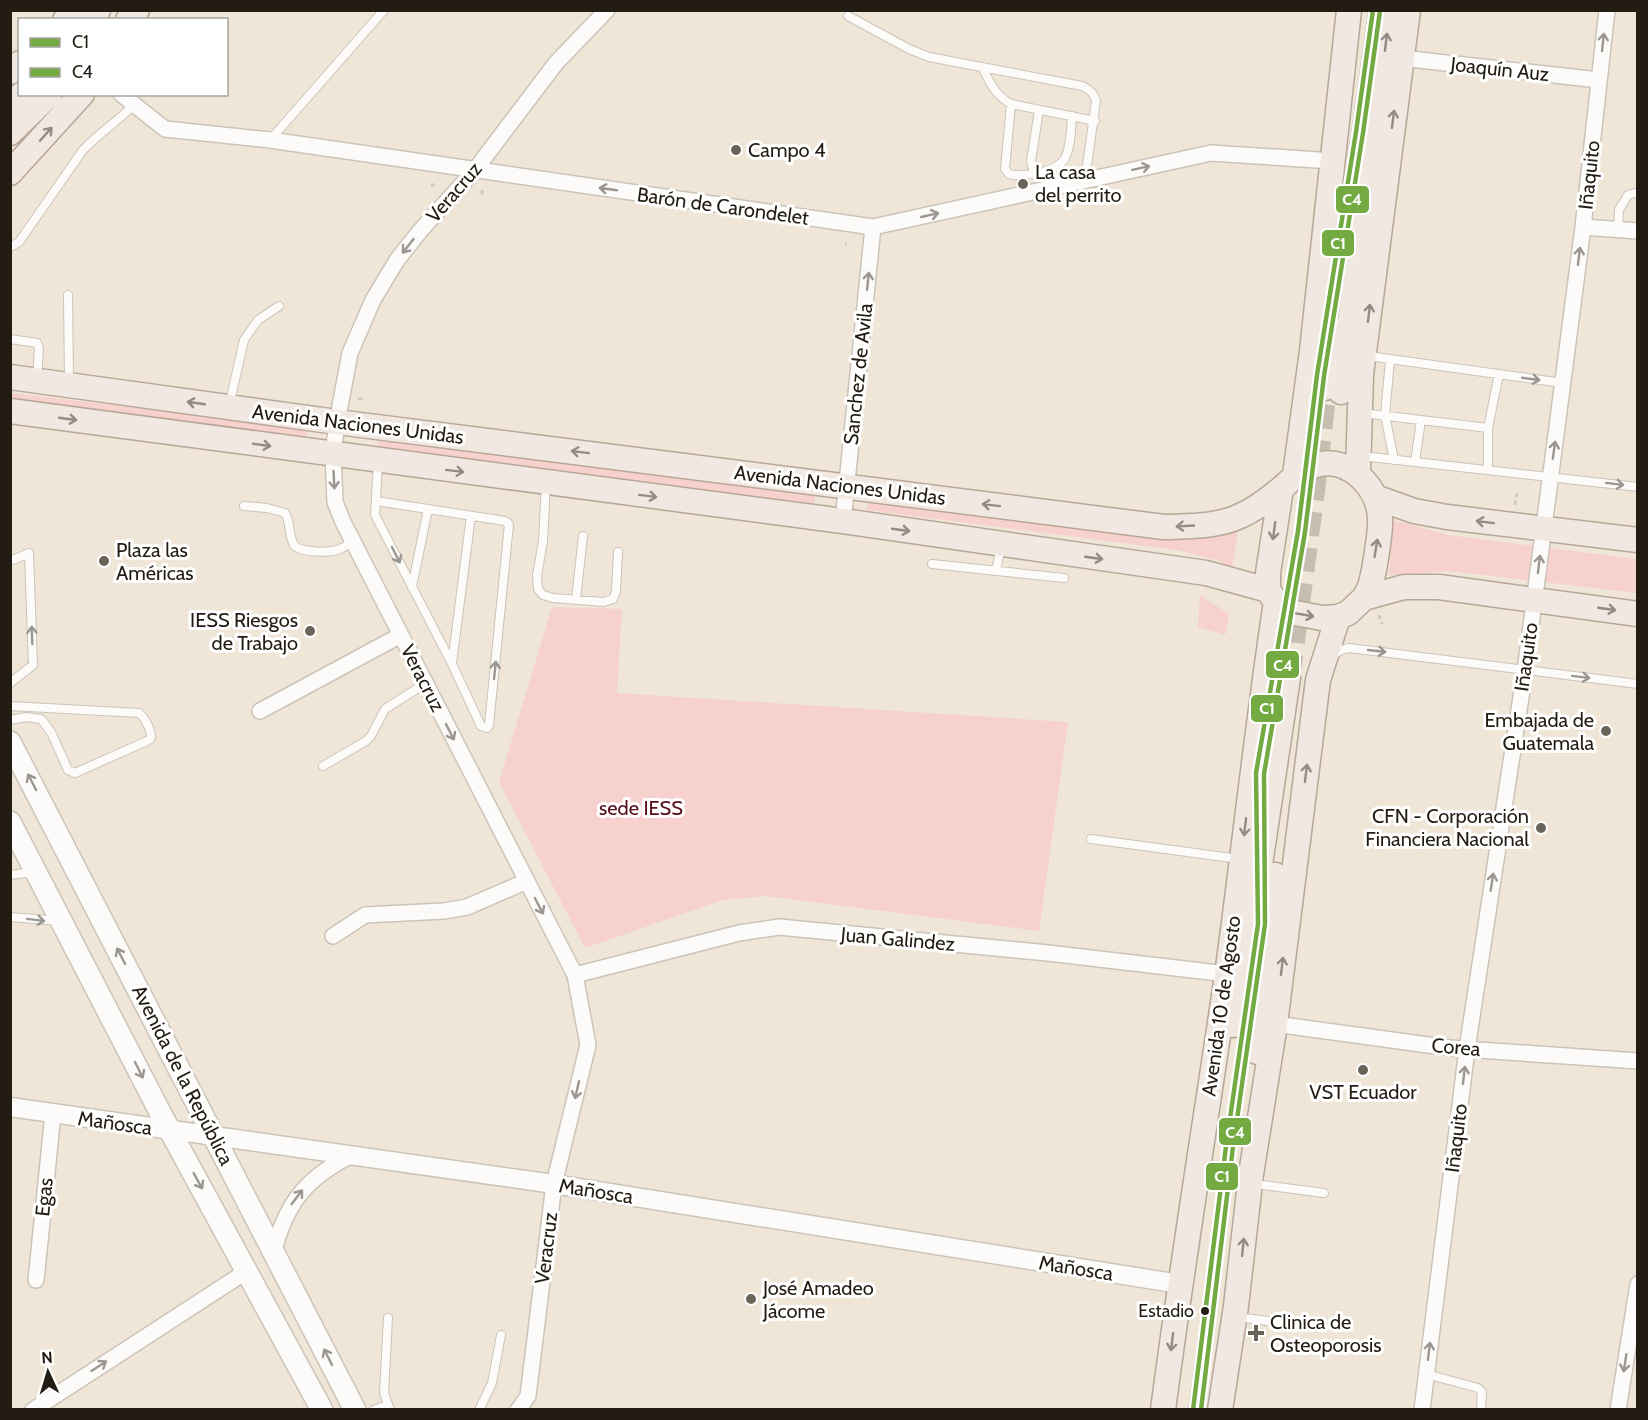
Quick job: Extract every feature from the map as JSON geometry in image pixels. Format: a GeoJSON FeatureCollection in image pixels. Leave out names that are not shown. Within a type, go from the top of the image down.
{"type":"FeatureCollection","features":[{"type":"Feature","properties":{"kind":"main road","name":"Avenida 10 de Agosto"},"geometry":{"type":"LineString","coordinates":[[1163,1410],[1196,1171],[1227,974],[1272,596],[1268,573],[1288,482],[1312,351],[1349,10]]}},
{"type":"Feature","properties":{"kind":"main road"},"geometry":{"type":"LineString","coordinates":[[1365,10],[1328,385],[1390,10]]}},
{"type":"Feature","properties":{"kind":"main road"},"geometry":{"type":"LineString","coordinates":[[1371,607],[1370,586],[1380,520],[1375,497],[1359,465],[1361,375],[1408,10]]}},
{"type":"Feature","properties":{"kind":"main road"},"geometry":{"type":"LineString","coordinates":[[10,133],[48,96]]}},
{"type":"Feature","properties":{"kind":"main road"},"geometry":{"type":"LineString","coordinates":[[10,173],[80,96]]}},
{"type":"Feature","properties":{"kind":"main road","name":"Avenida Naciones Unidas"},"geometry":{"type":"LineString","coordinates":[[10,377],[337,422],[1164,527],[1226,522],[1242,516],[1288,482],[1320,464],[1359,465]]}},
{"type":"Feature","properties":{"kind":"main road","name":"Avenida Naciones Unidas"},"geometry":{"type":"LineString","coordinates":[[10,411],[843,521],[1206,573],[1272,596],[1290,612],[1322,618],[1338,617]]}},
{"type":"Feature","properties":{"kind":"main road"},"geometry":{"type":"LineString","coordinates":[[1375,497],[1414,511],[1436,515],[1638,540]]}},
{"type":"Feature","properties":{"kind":"main road"},"geometry":{"type":"LineString","coordinates":[[1220,1410],[1235,1317],[1250,1179],[1275,1024],[1318,680],[1338,617],[1348,612],[1371,607],[1404,587],[1439,587],[1638,614]]}},
{"type":"Feature","properties":{"kind":"main road"},"geometry":{"type":"LineString","coordinates":[[1196,1171],[1241,991],[1294,679],[1260,991],[1250,1179]]}},
{"type":"Feature","properties":{"kind":"main road","name":"Avenida de la República"},"geometry":{"type":"LineString","coordinates":[[10,742],[355,1410]]}},
{"type":"Feature","properties":{"kind":"main road","name":"Avenida de la República"},"geometry":{"type":"LineString","coordinates":[[10,822],[170,1130],[322,1410]]}},
{"type":"Feature","properties":{"kind":"street","name":"Veracruz"},"geometry":{"type":"LineString","coordinates":[[518,1410],[528,1396],[554,1184],[588,1045],[574,975],[353,542],[335,502],[333,454],[350,353],[373,300],[397,260],[474,170],[556,63],[607,10]]}},
{"type":"Feature","properties":{"kind":"street","name":"Iñaquito"},"geometry":{"type":"LineString","coordinates":[[1422,1410],[1467,1048],[1525,671],[1583,227],[1607,10]]}},
{"type":"Feature","properties":{"kind":"street","name":"Joaquín Auz"},"geometry":{"type":"LineString","coordinates":[[1401,58],[1599,80]]}},
{"type":"Feature","properties":{"kind":"street","name":"Barón de Carondelet"},"geometry":{"type":"LineString","coordinates":[[123,96],[165,129],[270,140],[873,227],[1211,153],[1333,161]]}},
{"type":"Feature","properties":{"kind":"street","name":"Sanchez de Avila"},"geometry":{"type":"LineString","coordinates":[[843,521],[873,227]]}},
{"type":"Feature","properties":{"kind":"street"},"geometry":{"type":"LineString","coordinates":[[1583,227],[1638,231]]}},
{"type":"Feature","properties":{"kind":"street"},"geometry":{"type":"LineString","coordinates":[[260,711],[401,635]]}},
{"type":"Feature","properties":{"kind":"street"},"geometry":{"type":"LineString","coordinates":[[333,936],[365,915],[444,911],[467,907],[526,881]]}},
{"type":"Feature","properties":{"kind":"street","name":"Juan Galindez"},"geometry":{"type":"LineString","coordinates":[[574,975],[739,933],[779,927],[1107,959],[1227,974]]}},
{"type":"Feature","properties":{"kind":"street","name":"Corea"},"geometry":{"type":"LineString","coordinates":[[1275,1024],[1467,1048],[1638,1061]]}},
{"type":"Feature","properties":{"kind":"street","name":"Mañosca"},"geometry":{"type":"LineString","coordinates":[[10,1107],[554,1184],[1180,1284]]}},
{"type":"Feature","properties":{"kind":"street","name":"Egas"},"geometry":{"type":"LineString","coordinates":[[36,1280],[53,1114]]}},
{"type":"Feature","properties":{"kind":"street"},"geometry":{"type":"LineString","coordinates":[[274,1250],[284,1220],[299,1193],[330,1166],[348,1156]]}},
{"type":"Feature","properties":{"kind":"street"},"geometry":{"type":"LineString","coordinates":[[33,1410],[247,1270]]}},
{"type":"Feature","properties":{"kind":"street"},"geometry":{"type":"LineString","coordinates":[[1618,1410],[1638,1284]]}},
{"type":"Feature","properties":{"kind":"lane"},"geometry":{"type":"LineString","coordinates":[[270,140],[384,10]]}},
{"type":"Feature","properties":{"kind":"lane"},"geometry":{"type":"LineString","coordinates":[[1345,200],[1373,10]]}},
{"type":"Feature","properties":{"kind":"lane"},"geometry":{"type":"LineString","coordinates":[[848,16],[899,44],[929,57],[1082,86],[1094,94],[1095,121],[1086,180]]}},
{"type":"Feature","properties":{"kind":"lane"},"geometry":{"type":"LineString","coordinates":[[982,68],[996,93],[1011,104],[1095,121]]}},
{"type":"Feature","properties":{"kind":"lane"},"geometry":{"type":"LineString","coordinates":[[1011,104],[1005,169],[1013,175],[1050,169],[1065,159],[1072,116]]}},
{"type":"Feature","properties":{"kind":"lane"},"geometry":{"type":"LineString","coordinates":[[10,247],[19,242],[83,150],[134,105]]}},
{"type":"Feature","properties":{"kind":"lane"},"geometry":{"type":"LineString","coordinates":[[1035,173],[1031,161],[1039,110]]}},
{"type":"Feature","properties":{"kind":"lane"},"geometry":{"type":"LineString","coordinates":[[1618,229],[1620,210],[1628,195],[1638,192]]}},
{"type":"Feature","properties":{"kind":"lane"},"geometry":{"type":"LineString","coordinates":[[68,295],[69,385]]}},
{"type":"Feature","properties":{"kind":"lane"},"geometry":{"type":"LineString","coordinates":[[229,407],[244,340],[258,320],[279,306]]}},
{"type":"Feature","properties":{"kind":"lane"},"geometry":{"type":"LineString","coordinates":[[10,339],[37,344],[39,348],[38,381]]}},
{"type":"Feature","properties":{"kind":"lane"},"geometry":{"type":"LineString","coordinates":[[1363,356],[1563,383]]}},
{"type":"Feature","properties":{"kind":"lane"},"geometry":{"type":"LineString","coordinates":[[1390,360],[1385,415],[1394,460]]}},
{"type":"Feature","properties":{"kind":"lane"},"geometry":{"type":"LineString","coordinates":[[1488,470],[1488,428],[1498,374]]}},
{"type":"Feature","properties":{"kind":"lane"},"geometry":{"type":"LineString","coordinates":[[1360,413],[1488,428]]}},
{"type":"Feature","properties":{"kind":"lane"},"geometry":{"type":"LineString","coordinates":[[1416,462],[1421,420]]}},
{"type":"Feature","properties":{"kind":"lane"},"geometry":{"type":"LineString","coordinates":[[1359,465],[1394,460],[1638,487]]}},
{"type":"Feature","properties":{"kind":"lane"},"geometry":{"type":"LineString","coordinates":[[376,501],[505,521],[510,528],[487,728],[481,726],[452,664],[375,515],[378,461]]}},
{"type":"Feature","properties":{"kind":"lane"},"geometry":{"type":"LineString","coordinates":[[546,483],[543,541],[537,576],[538,589],[543,595],[553,598],[604,602],[613,599],[616,591],[618,552]]}},
{"type":"Feature","properties":{"kind":"lane"},"geometry":{"type":"LineString","coordinates":[[243,506],[267,508],[285,513],[293,542],[301,550],[340,549],[353,542]]}},
{"type":"Feature","properties":{"kind":"lane"},"geometry":{"type":"LineString","coordinates":[[412,588],[428,510]]}},
{"type":"Feature","properties":{"kind":"lane"},"geometry":{"type":"LineString","coordinates":[[452,664],[471,516]]}},
{"type":"Feature","properties":{"kind":"lane"},"geometry":{"type":"LineString","coordinates":[[576,599],[583,536]]}},
{"type":"Feature","properties":{"kind":"lane"},"geometry":{"type":"LineString","coordinates":[[996,571],[1001,545]]}},
{"type":"Feature","properties":{"kind":"lane"},"geometry":{"type":"LineString","coordinates":[[10,561],[29,553],[33,665],[10,683]]}},
{"type":"Feature","properties":{"kind":"lane"},"geometry":{"type":"LineString","coordinates":[[932,564],[1064,578]]}},
{"type":"Feature","properties":{"kind":"lane"},"geometry":{"type":"LineString","coordinates":[[1323,662],[1341,650],[1349,648],[1638,684]]}},
{"type":"Feature","properties":{"kind":"lane"},"geometry":{"type":"LineString","coordinates":[[323,766],[366,741],[385,709],[426,683]]}},
{"type":"Feature","properties":{"kind":"lane"},"geometry":{"type":"LineString","coordinates":[[10,706],[139,713],[144,717],[151,733],[150,738],[75,773],[68,770],[51,732],[41,719],[39,708]]}},
{"type":"Feature","properties":{"kind":"lane"},"geometry":{"type":"LineString","coordinates":[[10,720],[26,717],[41,719]]}},
{"type":"Feature","properties":{"kind":"lane"},"geometry":{"type":"LineString","coordinates":[[1091,839],[1241,859]]}},
{"type":"Feature","properties":{"kind":"lane"},"geometry":{"type":"LineString","coordinates":[[10,875],[36,871]]}},
{"type":"Feature","properties":{"kind":"lane"},"geometry":{"type":"LineString","coordinates":[[10,917],[62,921]]}},
{"type":"Feature","properties":{"kind":"lane"},"geometry":{"type":"LineString","coordinates":[[1193,1410],[1226,1146],[1258,924]]}},
{"type":"Feature","properties":{"kind":"lane"},"geometry":{"type":"LineString","coordinates":[[1250,1179],[1324,1193]]}},
{"type":"Feature","properties":{"kind":"lane"},"geometry":{"type":"LineString","coordinates":[[1235,1317],[1315,1327]]}},
{"type":"Feature","properties":{"kind":"lane"},"geometry":{"type":"LineString","coordinates":[[374,1410],[388,1407],[384,1393],[388,1318]]}},
{"type":"Feature","properties":{"kind":"lane"},"geometry":{"type":"LineString","coordinates":[[479,1410],[492,1383],[501,1335]]}},
{"type":"Feature","properties":{"kind":"lane"},"geometry":{"type":"LineString","coordinates":[[1426,1374],[1478,1388],[1482,1392],[1481,1410]]}},
{"type":"Feature","properties":{"kind":"path"},"geometry":{"type":"LineString","coordinates":[[482,190],[482,196]]}},
{"type":"Feature","properties":{"kind":"path"},"geometry":{"type":"LineString","coordinates":[[358,399],[364,399]]}},
{"type":"Feature","properties":{"kind":"path"},"geometry":{"type":"LineString","coordinates":[[1371,607],[1383,624]]}},
{"type":"Feature","properties":{"kind":"green space"},"geometry":{"type":"Polygon","coordinates":[[[11,393],[307,428],[306,441],[11,403],[11,393]]]}},
{"type":"Feature","properties":{"kind":"green space"},"geometry":{"type":"Polygon","coordinates":[[[379,435],[817,490],[814,504],[377,448],[379,435]]]}},
{"type":"Feature","properties":{"kind":"green space"},"geometry":{"type":"Polygon","coordinates":[[[868,498],[1192,538],[1238,532],[1232,568],[1219,561],[1177,550],[867,510],[868,498]]]}},
{"type":"Feature","properties":{"kind":"green space"},"geometry":{"type":"Polygon","coordinates":[[[1393,520],[1448,535],[1637,559],[1637,593],[1449,571],[1389,575],[1393,520]]]}},
{"type":"Feature","properties":{"kind":"green space"},"geometry":{"type":"Polygon","coordinates":[[[1200,595],[1229,614],[1225,635],[1198,627],[1200,595]]]}},
{"type":"Feature","properties":{"kind":"green space","name":"sede IESS"},"geometry":{"type":"Polygon","coordinates":[[[552,607],[622,609],[617,693],[1068,722],[1039,931],[765,896],[723,900],[585,948],[499,782],[552,607]]]}},
{"type":"Feature","properties":{"kind":"tunnel"},"geometry":{"type":"LineString","coordinates":[[1288,678],[1325,388]]}},
{"type":"Feature","properties":{"kind":"transit line","name":"C1"},"geometry":{"type":"LineString","coordinates":[[1193,1410],[1226,1146],[1258,924],[1256,773],[1298,531],[1317,375],[1373,10]]}},
{"type":"Feature","properties":{"kind":"transit line","name":"C4"},"geometry":{"type":"LineString","coordinates":[[1201,1410],[1233,1147],[1265,924],[1264,774],[1305,532],[1324,376],[1380,11]]}},
{"type":"Feature","properties":{"kind":"place","name":"Campo 4"},"geometry":{"type":"Point","coordinates":[736,150]}},
{"type":"Feature","properties":{"kind":"place","name":"La casa del perrito"},"geometry":{"type":"Point","coordinates":[1023,184]}},
{"type":"Feature","properties":{"kind":"place","name":"Plaza las Américas"},"geometry":{"type":"Point","coordinates":[104,561]}},
{"type":"Feature","properties":{"kind":"place","name":"IESS Riesgos de Trabajo"},"geometry":{"type":"Point","coordinates":[310,631]}},
{"type":"Feature","properties":{"kind":"place","name":"Embajada de Guatemala"},"geometry":{"type":"Point","coordinates":[1606,731]}},
{"type":"Feature","properties":{"kind":"place","name":"CFN - Corporación Financiera Nacional"},"geometry":{"type":"Point","coordinates":[1541,828]}},
{"type":"Feature","properties":{"kind":"place","name":"VST Ecuador"},"geometry":{"type":"Point","coordinates":[1363,1070]}},
{"type":"Feature","properties":{"kind":"place","name":"José Amadeo Jácome"},"geometry":{"type":"Point","coordinates":[751,1299]}},
{"type":"Feature","properties":{"kind":"place","name":"Estadio"},"geometry":{"type":"Point","coordinates":[1205,1311]}},
{"type":"Feature","properties":{"kind":"place","name":"Clinica de Osteoporosis"},"geometry":{"type":"Point","coordinates":[1256,1333]}}]}
